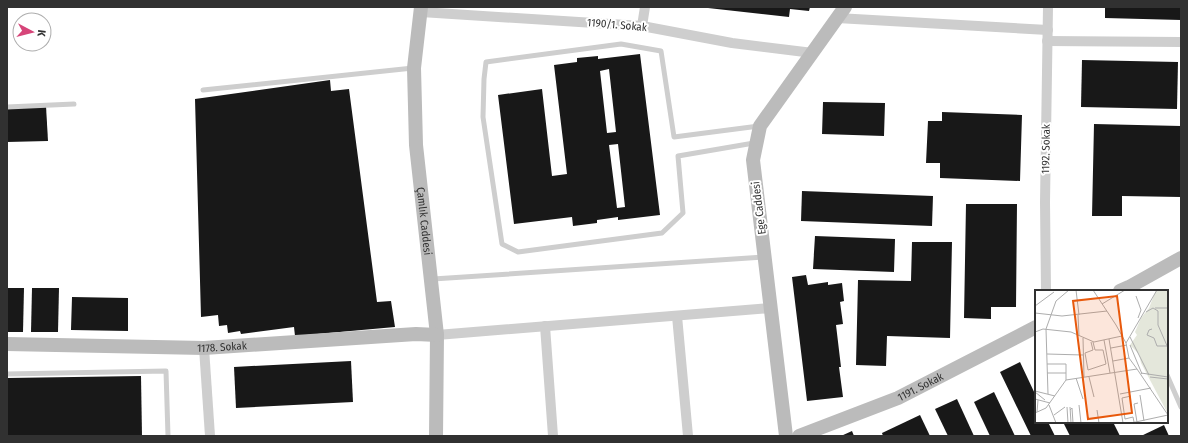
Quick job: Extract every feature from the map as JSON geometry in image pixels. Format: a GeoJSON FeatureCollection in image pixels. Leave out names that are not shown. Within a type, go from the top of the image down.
{"type":"FeatureCollection","features":[{"type":"Feature","properties":{"kind":"street"},"geometry":{"type":"LineString","coordinates":[[642,26],[645,7]]}},
{"type":"Feature","properties":{"kind":"street","name":"1192. Sokak"},"geometry":{"type":"LineString","coordinates":[[1046,290],[1045,202],[1048,7]]}},
{"type":"Feature","properties":{"kind":"street","name":"1190/1. Sokak"},"geometry":{"type":"LineString","coordinates":[[421,10],[642,26],[732,43],[813,53]]}},
{"type":"Feature","properties":{"kind":"street","name":"Çamlık Caddesi"},"geometry":{"type":"LineString","coordinates":[[421,10],[414,68],[416,145],[437,335],[436,436]]}},
{"type":"Feature","properties":{"kind":"street"},"geometry":{"type":"LineString","coordinates":[[841,13],[1048,30]]}},
{"type":"Feature","properties":{"kind":"street","name":"Ege Caddesi"},"geometry":{"type":"LineString","coordinates":[[786,436],[753,160],[760,126],[841,13]]}},
{"type":"Feature","properties":{"kind":"street"},"geometry":{"type":"LineString","coordinates":[[1047,41],[1181,42]]}},
{"type":"Feature","properties":{"kind":"street"},"geometry":{"type":"LineString","coordinates":[[1126,290],[1181,258]]}},
{"type":"Feature","properties":{"kind":"street"},"geometry":{"type":"LineString","coordinates":[[437,335],[771,308]]}},
{"type":"Feature","properties":{"kind":"street"},"geometry":{"type":"LineString","coordinates":[[677,316],[688,436]]}},
{"type":"Feature","properties":{"kind":"street"},"geometry":{"type":"LineString","coordinates":[[545,326],[553,436]]}},
{"type":"Feature","properties":{"kind":"street","name":"1191. Sokak"},"geometry":{"type":"LineString","coordinates":[[799,436],[898,398],[1035,328]]}},
{"type":"Feature","properties":{"kind":"street","name":"1178. Sokak"},"geometry":{"type":"LineString","coordinates":[[7,344],[204,348],[416,334],[437,335]]}},
{"type":"Feature","properties":{"kind":"street"},"geometry":{"type":"LineString","coordinates":[[204,348],[210,436]]}},
{"type":"Feature","properties":{"kind":"lane"},"geometry":{"type":"LineString","coordinates":[[757,143],[678,156],[683,213],[662,233],[518,252],[502,244],[483,117],[486,62],[621,44],[661,51],[674,137],[760,126]]}},
{"type":"Feature","properties":{"kind":"lane"},"geometry":{"type":"LineString","coordinates":[[203,90],[414,68]]}},
{"type":"Feature","properties":{"kind":"lane"},"geometry":{"type":"LineString","coordinates":[[7,107],[74,104]]}},
{"type":"Feature","properties":{"kind":"lane"},"geometry":{"type":"LineString","coordinates":[[431,279],[765,257]]}},
{"type":"Feature","properties":{"kind":"lane"},"geometry":{"type":"LineString","coordinates":[[7,374],[166,371],[168,436]]}},
{"type":"Feature","properties":{"kind":"lane"},"geometry":{"type":"LineString","coordinates":[[1168,377],[1181,407]]}},
{"type":"Feature","properties":{"kind":"building"},"geometry":{"type":"Polygon","coordinates":[[[708,7],[810,7],[809,11],[790,9],[789,17],[708,7]]]}},
{"type":"Feature","properties":{"kind":"building"},"geometry":{"type":"Polygon","coordinates":[[[1105,7],[1181,7],[1181,20],[1105,18],[1105,7]]]}},
{"type":"Feature","properties":{"kind":"building"},"geometry":{"type":"Polygon","coordinates":[[[640,54],[660,215],[618,220],[618,217],[597,220],[597,223],[573,226],[572,217],[514,224],[498,95],[542,89],[552,176],[567,174],[554,65],[577,62],[577,58],[598,56],[598,59],[640,54]],[[609,69],[600,71],[607,133],[616,132],[609,69]],[[618,144],[609,145],[617,208],[625,207],[618,144]]]}},
{"type":"Feature","properties":{"kind":"building"},"geometry":{"type":"Polygon","coordinates":[[[1082,60],[1178,62],[1177,109],[1081,107],[1082,60]]]}},
{"type":"Feature","properties":{"kind":"building"},"geometry":{"type":"Polygon","coordinates":[[[330,80],[331,91],[349,89],[377,302],[391,301],[395,327],[295,336],[294,327],[241,334],[240,331],[228,333],[227,325],[219,326],[218,315],[201,317],[195,99],[330,80]]]}},
{"type":"Feature","properties":{"kind":"building"},"geometry":{"type":"Polygon","coordinates":[[[823,102],[885,103],[884,136],[822,134],[823,102]]]}},
{"type":"Feature","properties":{"kind":"building"},"geometry":{"type":"Polygon","coordinates":[[[46,106],[48,141],[7,142],[7,108],[46,106]]]}},
{"type":"Feature","properties":{"kind":"building"},"geometry":{"type":"Polygon","coordinates":[[[942,112],[1022,115],[1020,181],[940,178],[940,163],[926,163],[928,121],[942,121],[942,112]]]}},
{"type":"Feature","properties":{"kind":"building"},"geometry":{"type":"Polygon","coordinates":[[[1094,124],[1181,126],[1181,197],[1122,196],[1122,216],[1092,216],[1094,124]]]}},
{"type":"Feature","properties":{"kind":"building"},"geometry":{"type":"Polygon","coordinates":[[[802,191],[933,196],[932,226],[801,221],[802,191]]]}},
{"type":"Feature","properties":{"kind":"building"},"geometry":{"type":"Polygon","coordinates":[[[966,204],[1017,204],[1016,307],[991,307],[991,319],[964,318],[966,204]]]}},
{"type":"Feature","properties":{"kind":"building"},"geometry":{"type":"Polygon","coordinates":[[[815,236],[895,239],[894,272],[813,269],[815,236]]]}},
{"type":"Feature","properties":{"kind":"building"},"geometry":{"type":"Polygon","coordinates":[[[912,242],[952,242],[950,338],[887,336],[886,366],[856,365],[858,280],[911,281],[912,242]]]}},
{"type":"Feature","properties":{"kind":"building"},"geometry":{"type":"Polygon","coordinates":[[[806,275],[808,285],[828,282],[828,285],[842,283],[844,301],[840,302],[843,324],[836,325],[843,397],[807,401],[792,277],[806,275]]]}},
{"type":"Feature","properties":{"kind":"building"},"geometry":{"type":"Polygon","coordinates":[[[7,288],[24,288],[23,332],[7,332],[7,288]]]}},
{"type":"Feature","properties":{"kind":"building"},"geometry":{"type":"Polygon","coordinates":[[[32,288],[59,288],[58,332],[31,332],[32,288]]]}},
{"type":"Feature","properties":{"kind":"building"},"geometry":{"type":"Polygon","coordinates":[[[72,297],[128,298],[128,331],[71,330],[72,297]]]}},
{"type":"Feature","properties":{"kind":"building"},"geometry":{"type":"Polygon","coordinates":[[[351,361],[353,402],[236,408],[234,367],[351,361]]]}},
{"type":"Feature","properties":{"kind":"building"},"geometry":{"type":"Polygon","coordinates":[[[1020,362],[1035,394],[1035,423],[1048,423],[1055,436],[1031,436],[1000,372],[1020,362]]]}},
{"type":"Feature","properties":{"kind":"building"},"geometry":{"type":"Polygon","coordinates":[[[141,376],[142,436],[7,436],[7,378],[141,376]]]}},
{"type":"Feature","properties":{"kind":"building"},"geometry":{"type":"Polygon","coordinates":[[[994,392],[1015,436],[990,436],[974,402],[994,392]]]}},
{"type":"Feature","properties":{"kind":"building"},"geometry":{"type":"Polygon","coordinates":[[[957,399],[974,436],[948,436],[935,409],[957,399]]]}},
{"type":"Feature","properties":{"kind":"building"},"geometry":{"type":"Polygon","coordinates":[[[920,415],[930,436],[883,436],[882,433],[920,415]]]}},
{"type":"Feature","properties":{"kind":"building"},"geometry":{"type":"Polygon","coordinates":[[[1064,423],[1114,423],[1120,436],[1070,436],[1064,423]]]}},
{"type":"Feature","properties":{"kind":"building"},"geometry":{"type":"Polygon","coordinates":[[[1164,425],[1169,436],[1141,436],[1164,425]]]}},
{"type":"Feature","properties":{"kind":"building"},"geometry":{"type":"Polygon","coordinates":[[[852,431],[854,436],[841,436],[852,431]]]}}]}
